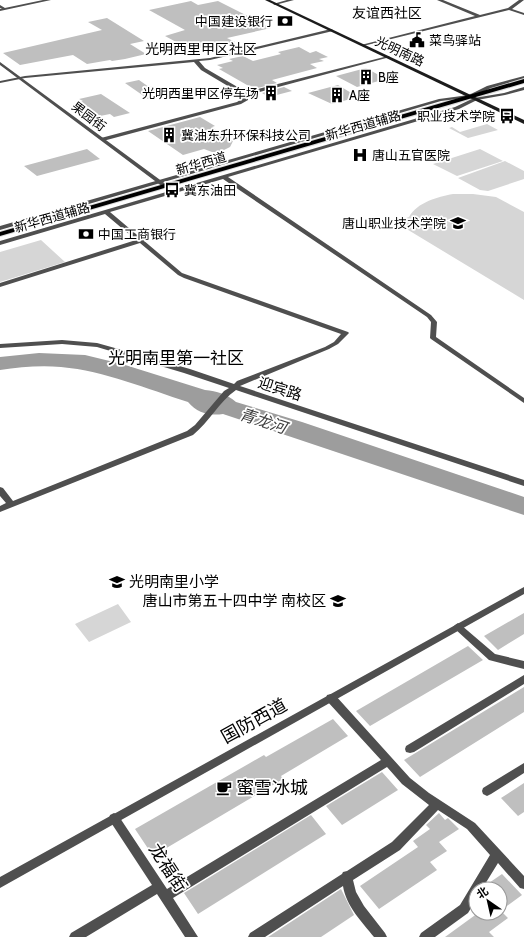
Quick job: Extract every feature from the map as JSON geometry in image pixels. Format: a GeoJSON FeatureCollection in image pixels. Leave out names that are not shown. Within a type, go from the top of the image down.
{"type":"FeatureCollection","features":[{"type":"Feature","properties":{"kind":"main road","name":"光明南路"},"geometry":{"type":"LineString","coordinates":[[267,0],[524,122]]}},
{"type":"Feature","properties":{"kind":"main road","name":"新华西道"},"geometry":{"type":"LineString","coordinates":[[0,238],[473,97],[524,80]]}},
{"type":"Feature","properties":{"kind":"main road","name":"新华西道"},"geometry":{"type":"LineString","coordinates":[[0,234],[162,184],[473,97],[524,85]]}},
{"type":"Feature","properties":{"kind":"street"},"geometry":{"type":"LineString","coordinates":[[0,6],[2,9],[49,0]]}},
{"type":"Feature","properties":{"kind":"street"},"geometry":{"type":"LineString","coordinates":[[275,4],[292,0]]}},
{"type":"Feature","properties":{"kind":"street"},"geometry":{"type":"LineString","coordinates":[[439,0],[479,16]]}},
{"type":"Feature","properties":{"kind":"street"},"geometry":{"type":"LineString","coordinates":[[363,46],[510,9],[522,0]]}},
{"type":"Feature","properties":{"kind":"street"},"geometry":{"type":"LineString","coordinates":[[510,9],[524,14]]}},
{"type":"Feature","properties":{"kind":"street"},"geometry":{"type":"LineString","coordinates":[[0,82],[19,77],[210,58],[331,30]]}},
{"type":"Feature","properties":{"kind":"street"},"geometry":{"type":"LineString","coordinates":[[195,60],[203,69],[245,94],[388,57]]}},
{"type":"Feature","properties":{"kind":"street","name":"果园街"},"geometry":{"type":"LineString","coordinates":[[0,63],[162,184]]}},
{"type":"Feature","properties":{"kind":"street","name":"新华西道辅路"},"geometry":{"type":"LineString","coordinates":[[0,243],[457,108],[489,87],[524,77]]}},
{"type":"Feature","properties":{"kind":"street","name":"新华西道辅路"},"geometry":{"type":"LineString","coordinates":[[473,97],[505,94],[524,88]]}},
{"type":"Feature","properties":{"kind":"street"},"geometry":{"type":"LineString","coordinates":[[103,139],[243,101],[246,99],[245,94]]}},
{"type":"Feature","properties":{"kind":"street"},"geometry":{"type":"LineString","coordinates":[[224,177],[429,316],[434,322],[433,338],[524,401]]}},
{"type":"Feature","properties":{"kind":"street","name":"新华西道辅路"},"geometry":{"type":"LineString","coordinates":[[0,228],[162,184]]}},
{"type":"Feature","properties":{"kind":"street"},"geometry":{"type":"LineString","coordinates":[[0,509],[190,433],[198,427],[230,390],[240,383],[327,348],[336,343],[346,333],[186,278],[106,212]]}},
{"type":"Feature","properties":{"kind":"street"},"geometry":{"type":"LineString","coordinates":[[0,285],[141,241]]}},
{"type":"Feature","properties":{"kind":"street","name":"迎宾路"},"geometry":{"type":"LineString","coordinates":[[0,346],[62,342],[97,345],[187,371],[230,390],[524,482]]}},
{"type":"Feature","properties":{"kind":"street"},"geometry":{"type":"LineString","coordinates":[[0,490],[11,504]]}},
{"type":"Feature","properties":{"kind":"street","name":"国防西道"},"geometry":{"type":"LineString","coordinates":[[0,883],[524,590]]}},
{"type":"Feature","properties":{"kind":"street"},"geometry":{"type":"LineString","coordinates":[[458,627],[492,657],[524,665]]}},
{"type":"Feature","properties":{"kind":"street"},"geometry":{"type":"LineString","coordinates":[[410,749],[524,679]]}},
{"type":"Feature","properties":{"kind":"street"},"geometry":{"type":"LineString","coordinates":[[332,698],[406,781],[437,804],[471,826],[524,884]]}},
{"type":"Feature","properties":{"kind":"street"},"geometry":{"type":"LineString","coordinates":[[75,937],[162,891],[388,761]]}},
{"type":"Feature","properties":{"kind":"street"},"geometry":{"type":"LineString","coordinates":[[487,791],[524,767]]}},
{"type":"Feature","properties":{"kind":"street"},"geometry":{"type":"LineString","coordinates":[[254,937],[396,846],[437,804]]}},
{"type":"Feature","properties":{"kind":"street","name":"龙福街"},"geometry":{"type":"LineString","coordinates":[[114,818],[192,937]]}},
{"type":"Feature","properties":{"kind":"street"},"geometry":{"type":"LineString","coordinates":[[425,937],[464,909],[497,854]]}},
{"type":"Feature","properties":{"kind":"street"},"geometry":{"type":"LineString","coordinates":[[347,876],[350,893],[360,910],[381,937]]}},
{"type":"Feature","properties":{"kind":"shaded area"},"geometry":{"type":"Polygon","coordinates":[[[487,124],[498,130],[468,138],[449,128],[452,127],[460,132],[487,124]]]}},
{"type":"Feature","properties":{"kind":"shaded area"},"geometry":{"type":"Polygon","coordinates":[[[480,149],[503,161],[457,176],[433,164],[480,149]]]}},
{"type":"Feature","properties":{"kind":"shaded area"},"geometry":{"type":"Polygon","coordinates":[[[505,161],[524,171],[524,179],[488,191],[480,190],[458,178],[505,161]]]}},
{"type":"Feature","properties":{"kind":"shaded area"},"geometry":{"type":"Polygon","coordinates":[[[453,194],[473,194],[496,197],[524,212],[524,300],[395,222],[409,217],[417,208],[428,201],[453,194]]]}},
{"type":"Feature","properties":{"kind":"shaded area"},"geometry":{"type":"Polygon","coordinates":[[[41,240],[65,262],[0,282],[0,252],[41,240]]]}},
{"type":"Feature","properties":{"kind":"shaded area"},"geometry":{"type":"Polygon","coordinates":[[[118,604],[131,622],[89,642],[75,624],[118,604]]]}},
{"type":"Feature","properties":{"kind":"water","name":"青龙河"},"geometry":{"type":"Polygon","coordinates":[[[39,353],[85,355],[122,364],[205,390],[222,393],[236,402],[302,422],[524,497],[524,515],[223,414],[213,415],[204,413],[195,409],[188,402],[110,376],[53,366],[0,370],[0,357],[39,353]]]}},
{"type":"Feature","properties":{"kind":"building"},"geometry":{"type":"Polygon","coordinates":[[[191,1],[198,5],[218,1],[271,28],[227,38],[235,42],[215,47],[211,45],[191,50],[165,36],[185,30],[149,10],[191,1]]]}},
{"type":"Feature","properties":{"kind":"building"},"geometry":{"type":"Polygon","coordinates":[[[107,18],[144,41],[130,44],[146,54],[125,59],[87,64],[73,55],[20,65],[3,53],[102,30],[88,22],[107,18]]]}},
{"type":"Feature","properties":{"kind":"building"},"geometry":{"type":"Polygon","coordinates":[[[299,47],[310,53],[316,51],[328,57],[319,59],[324,61],[310,64],[317,68],[272,80],[277,83],[254,89],[219,69],[223,68],[217,65],[233,61],[229,59],[243,56],[253,61],[281,54],[278,52],[299,47]]]}},
{"type":"Feature","properties":{"kind":"building","name":"B座"},"geometry":{"type":"Polygon","coordinates":[[[366,68],[386,79],[357,87],[336,76],[366,68]]]}},
{"type":"Feature","properties":{"kind":"building"},"geometry":{"type":"Polygon","coordinates":[[[139,80],[149,87],[153,86],[167,94],[148,99],[125,83],[139,80]]]}},
{"type":"Feature","properties":{"kind":"building","name":"A座"},"geometry":{"type":"Polygon","coordinates":[[[338,85],[358,97],[332,104],[308,93],[338,85]]]}},
{"type":"Feature","properties":{"kind":"building","name":"光明西里甲区停车场"},"geometry":{"type":"Polygon","coordinates":[[[284,87],[292,91],[269,97],[262,93],[284,87]]]}},
{"type":"Feature","properties":{"kind":"building"},"geometry":{"type":"Polygon","coordinates":[[[101,94],[130,113],[114,117],[110,114],[100,116],[80,102],[83,101],[79,99],[101,94]]]}},
{"type":"Feature","properties":{"kind":"building","name":"冀油东升环保科技公司"},"geometry":{"type":"Polygon","coordinates":[[[200,117],[215,126],[212,127],[233,141],[230,147],[220,152],[212,152],[204,149],[183,155],[148,131],[200,117]]]}},
{"type":"Feature","properties":{"kind":"building"},"geometry":{"type":"Polygon","coordinates":[[[87,149],[100,159],[37,176],[24,166],[87,149]]]}},
{"type":"Feature","properties":{"kind":"building"},"geometry":{"type":"Polygon","coordinates":[[[524,613],[524,634],[498,650],[484,636],[524,613]]]}},
{"type":"Feature","properties":{"kind":"building"},"geometry":{"type":"Polygon","coordinates":[[[468,646],[483,660],[370,726],[356,711],[468,646]]]}},
{"type":"Feature","properties":{"kind":"building"},"geometry":{"type":"Polygon","coordinates":[[[524,687],[524,712],[420,777],[404,760],[524,687]]]}},
{"type":"Feature","properties":{"kind":"building"},"geometry":{"type":"Polygon","coordinates":[[[333,719],[348,736],[281,776],[283,779],[153,856],[135,829],[264,755],[266,757],[333,719]]]}},
{"type":"Feature","properties":{"kind":"building"},"geometry":{"type":"Polygon","coordinates":[[[382,772],[398,790],[342,825],[326,806],[382,772]]]}},
{"type":"Feature","properties":{"kind":"building"},"geometry":{"type":"Polygon","coordinates":[[[524,783],[524,812],[518,816],[501,798],[524,783]]]}},
{"type":"Feature","properties":{"kind":"building"},"geometry":{"type":"Polygon","coordinates":[[[439,813],[445,820],[448,818],[459,829],[439,842],[447,851],[430,862],[437,870],[379,909],[360,886],[418,847],[413,841],[430,829],[426,825],[439,813]]]}},
{"type":"Feature","properties":{"kind":"building"},"geometry":{"type":"Polygon","coordinates":[[[311,815],[326,834],[198,914],[184,893],[311,815]]]}},
{"type":"Feature","properties":{"kind":"building"},"geometry":{"type":"Polygon","coordinates":[[[502,874],[522,895],[508,905],[508,881],[492,881],[502,874]]]}},
{"type":"Feature","properties":{"kind":"building"},"geometry":{"type":"Polygon","coordinates":[[[341,889],[354,915],[321,937],[268,937],[341,889]]]}},
{"type":"Feature","properties":{"kind":"building"},"geometry":{"type":"Polygon","coordinates":[[[468,920],[504,921],[489,932],[494,937],[445,937],[468,920]]]}},
{"type":"Feature","properties":{"kind":"place","name":"中国建设银行"},"geometry":{"type":"Point","coordinates":[285,21]}},
{"type":"Feature","properties":{"kind":"place","name":"菜鸟驿站"},"geometry":{"type":"Point","coordinates":[417,40]}},
{"type":"Feature","properties":{"kind":"place","name":"B座"},"geometry":{"type":"Point","coordinates":[366,77]}},
{"type":"Feature","properties":{"kind":"place","name":"光明西里甲区停车场"},"geometry":{"type":"Point","coordinates":[271,93]}},
{"type":"Feature","properties":{"kind":"place","name":"A座"},"geometry":{"type":"Point","coordinates":[337,95]}},
{"type":"Feature","properties":{"kind":"place","name":"职业技术学院"},"geometry":{"type":"Point","coordinates":[507,116]}},
{"type":"Feature","properties":{"kind":"place","name":"冀油东升环保科技公司"},"geometry":{"type":"Point","coordinates":[169,135]}},
{"type":"Feature","properties":{"kind":"place","name":"唐山五官医院"},"geometry":{"type":"Point","coordinates":[360,155]}},
{"type":"Feature","properties":{"kind":"place","name":"冀东油田"},"geometry":{"type":"Point","coordinates":[172,190]}},
{"type":"Feature","properties":{"kind":"place","name":"唐山职业技术学院"},"geometry":{"type":"Point","coordinates":[458,223]}},
{"type":"Feature","properties":{"kind":"place","name":"中国工商银行"},"geometry":{"type":"Point","coordinates":[86,234]}},
{"type":"Feature","properties":{"kind":"place","name":"光明南里小学"},"geometry":{"type":"Point","coordinates":[117,582]}},
{"type":"Feature","properties":{"kind":"place","name":"唐山市第五十四中学 南校区"},"geometry":{"type":"Point","coordinates":[338,601]}},
{"type":"Feature","properties":{"kind":"place","name":"蜜雪冰城"},"geometry":{"type":"Point","coordinates":[224,788]}},
{"type":"Feature","properties":{"kind":"district","name":"友谊西社区"},"geometry":{"type":"Point","coordinates":[387,13]}},
{"type":"Feature","properties":{"kind":"district","name":"光明西里甲区社区"},"geometry":{"type":"Point","coordinates":[201,49]}},
{"type":"Feature","properties":{"kind":"district","name":"光明南里第一社区"},"geometry":{"type":"Point","coordinates":[176,358]}}]}
